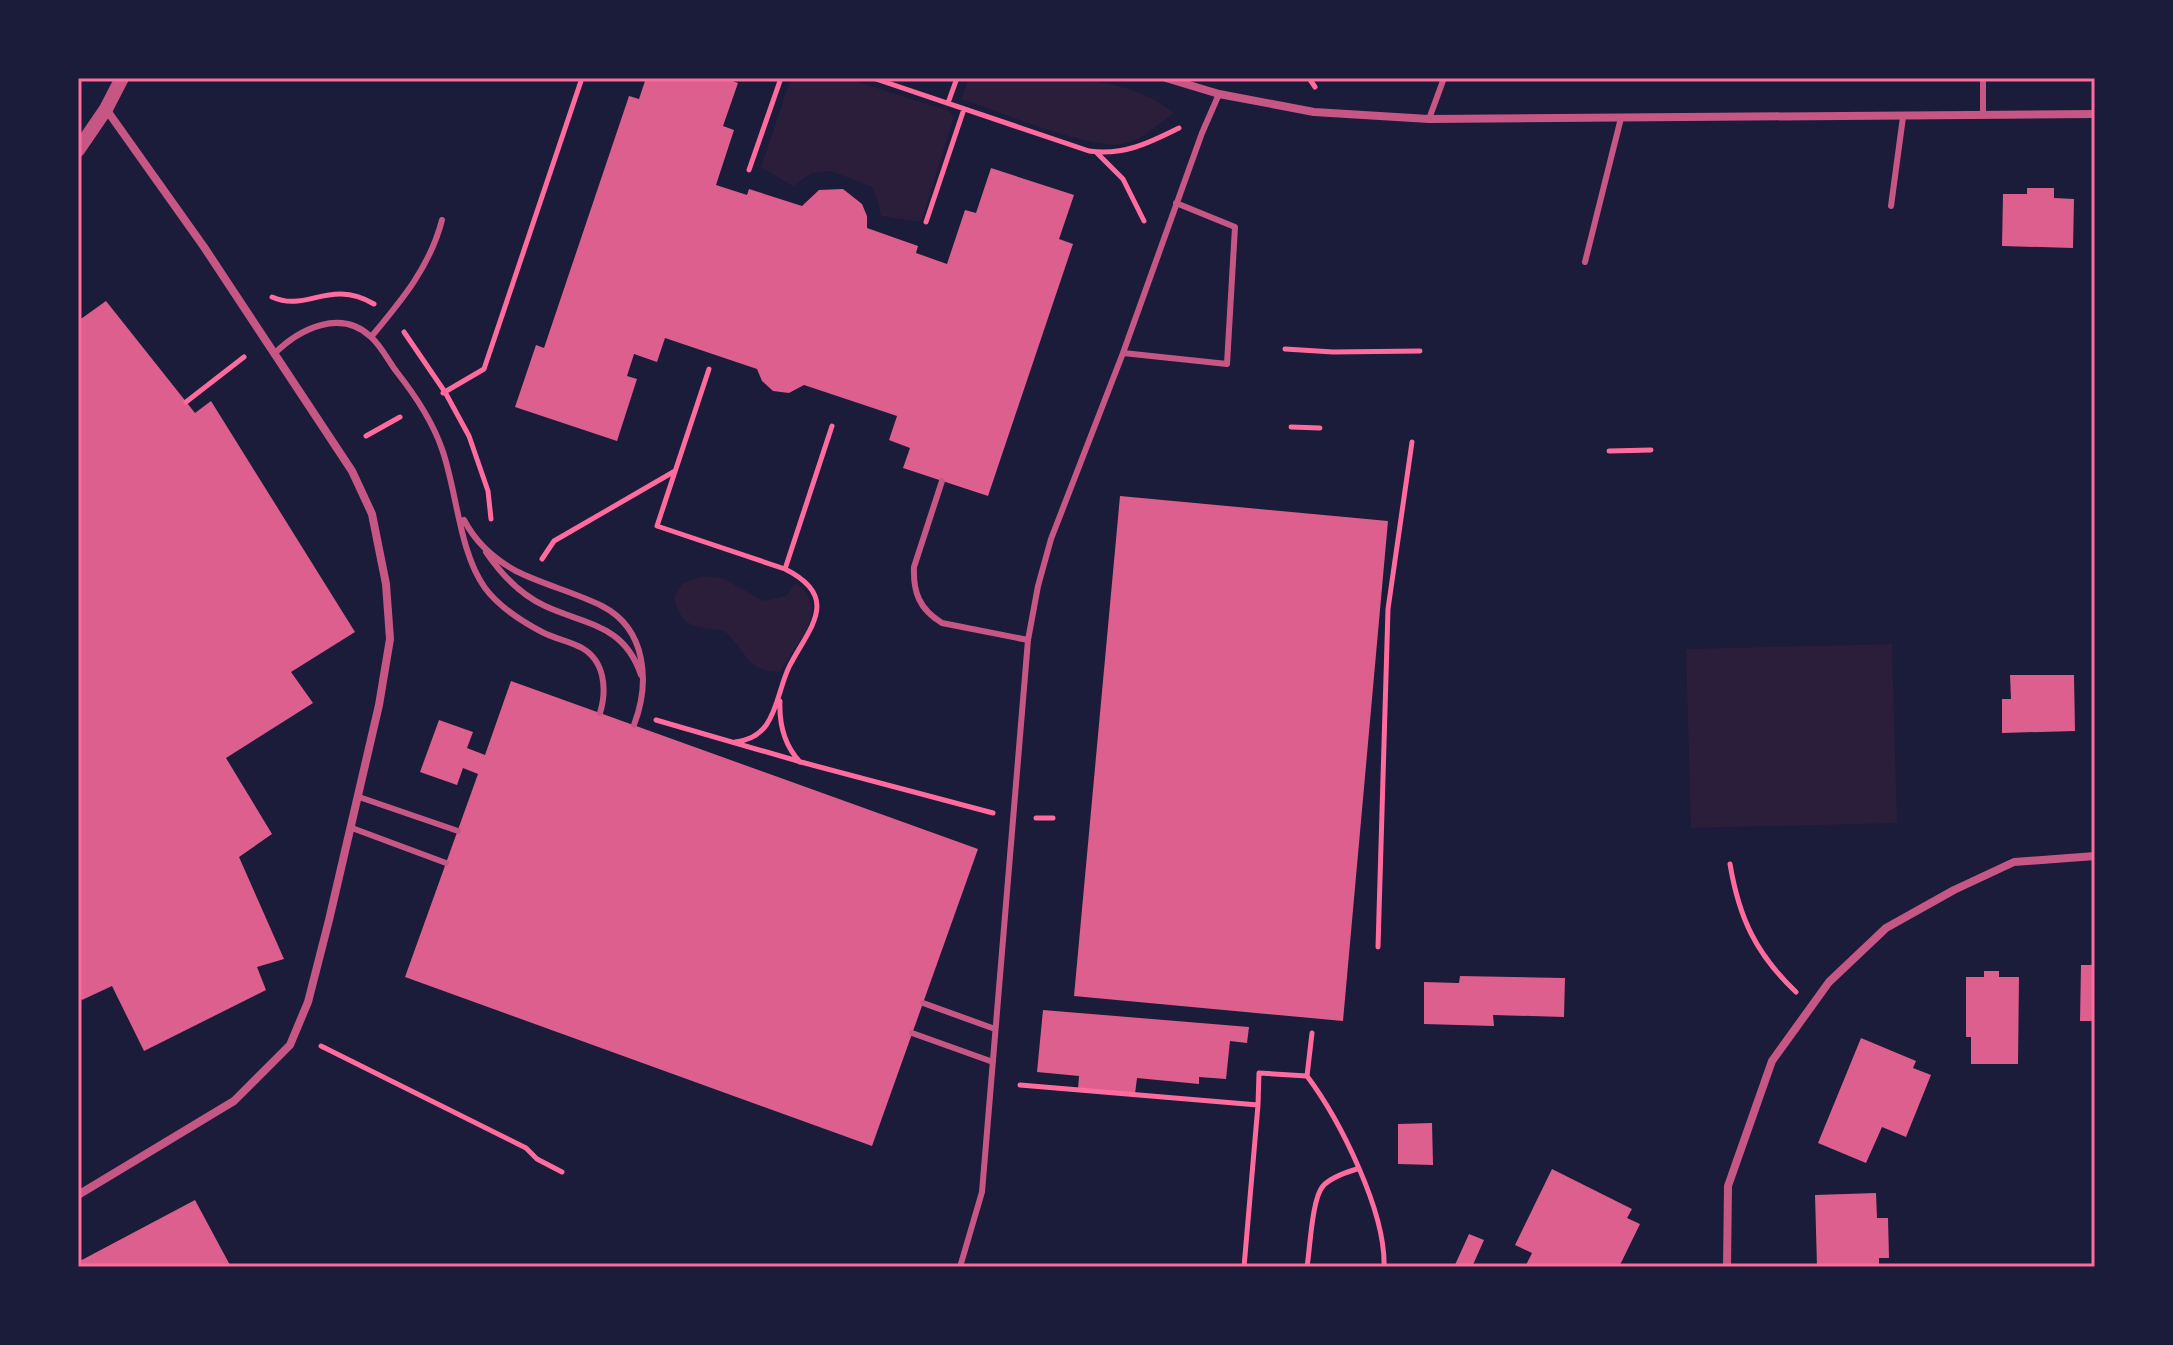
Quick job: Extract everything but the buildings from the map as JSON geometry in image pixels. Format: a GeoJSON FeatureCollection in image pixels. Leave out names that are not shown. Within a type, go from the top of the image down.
{"type":"FeatureCollection","features":[{"type":"Feature","properties":{"kind":"street"},"geometry":{"type":"LineString","coordinates":[[78,150],[106,109],[122,78]]}},
{"type":"Feature","properties":{"kind":"street"},"geometry":{"type":"LineString","coordinates":[[1166,78],[1219,94],[1314,112],[1429,119],[2095,114]]}},
{"type":"Feature","properties":{"kind":"street"},"geometry":{"type":"LineString","coordinates":[[78,1195],[234,1101],[290,1045],[308,1002],[352,828],[390,639],[386,584],[372,514],[352,471],[204,247],[106,109]]}},
{"type":"Feature","properties":{"kind":"street"},"geometry":{"type":"LineString","coordinates":[[1727,1267],[1728,1186],[1772,1061],[1829,982],[1886,928],[1954,890],[2014,862],[2095,856]]}},
{"type":"Feature","properties":{"kind":"lane"},"geometry":{"type":"LineString","coordinates":[[1429,119],[1444,78]]}},
{"type":"Feature","properties":{"kind":"lane"},"geometry":{"type":"LineString","coordinates":[[1983,78],[1983,116]]}},
{"type":"Feature","properties":{"kind":"lane"},"geometry":{"type":"LineString","coordinates":[[960,1267],[982,1192],[1028,640],[1038,586],[1051,539],[1219,94]]}},
{"type":"Feature","properties":{"kind":"lane"},"geometry":{"type":"LineString","coordinates":[[1891,206],[1903,117]]}},
{"type":"Feature","properties":{"kind":"lane"},"geometry":{"type":"LineString","coordinates":[[1585,262],[1621,118]]}},
{"type":"Feature","properties":{"kind":"lane"},"geometry":{"type":"LineString","coordinates":[[1123,353],[1227,364],[1235,227],[1176,203]]}},
{"type":"Feature","properties":{"kind":"lane"},"geometry":{"type":"LineString","coordinates":[[371,337],[412,286],[436,243],[442,220]]}},
{"type":"Feature","properties":{"kind":"lane"},"geometry":{"type":"LineString","coordinates":[[274,354],[299,335],[329,322],[345,324],[371,337],[427,414],[442,446],[473,561],[484,587],[511,614],[545,634],[581,648],[597,664],[604,689],[600,713]]}},
{"type":"Feature","properties":{"kind":"lane"},"geometry":{"type":"LineString","coordinates":[[942,481],[914,567],[913,581],[919,602],[942,623],[1028,640]]}},
{"type":"Feature","properties":{"kind":"lane"},"geometry":{"type":"LineString","coordinates":[[460,513],[499,569],[527,596],[544,606],[594,623],[621,642],[636,662],[644,690]]}},
{"type":"Feature","properties":{"kind":"lane"},"geometry":{"type":"LineString","coordinates":[[483,546],[514,570],[605,608],[624,623],[642,657],[644,690],[634,725]]}},
{"type":"Feature","properties":{"kind":"lane"},"geometry":{"type":"LineString","coordinates":[[359,797],[458,831]]}},
{"type":"Feature","properties":{"kind":"lane"},"geometry":{"type":"LineString","coordinates":[[352,828],[446,863]]}},
{"type":"Feature","properties":{"kind":"lane"},"geometry":{"type":"LineString","coordinates":[[923,1003],[995,1029]]}},
{"type":"Feature","properties":{"kind":"lane"},"geometry":{"type":"LineString","coordinates":[[912,1033],[993,1062]]}},
{"type":"Feature","properties":{"kind":"path"},"geometry":{"type":"LineString","coordinates":[[445,392],[484,369],[582,78]]}},
{"type":"Feature","properties":{"kind":"path"},"geometry":{"type":"LineString","coordinates":[[749,170],[781,78]]}},
{"type":"Feature","properties":{"kind":"path"},"geometry":{"type":"LineString","coordinates":[[873,78],[1097,152],[1131,150],[1180,128]]}},
{"type":"Feature","properties":{"kind":"path"},"geometry":{"type":"LineString","coordinates":[[948,103],[957,78]]}},
{"type":"Feature","properties":{"kind":"path"},"geometry":{"type":"LineString","coordinates":[[1309,78],[1315,87]]}},
{"type":"Feature","properties":{"kind":"path"},"geometry":{"type":"LineString","coordinates":[[926,222],[964,108]]}},
{"type":"Feature","properties":{"kind":"path"},"geometry":{"type":"LineString","coordinates":[[1097,152],[1123,179],[1144,221]]}},
{"type":"Feature","properties":{"kind":"path"},"geometry":{"type":"LineString","coordinates":[[272,297],[290,302],[329,293],[354,294],[391,313],[445,392],[469,436],[488,491],[493,525]]}},
{"type":"Feature","properties":{"kind":"path"},"geometry":{"type":"LineString","coordinates":[[1285,349],[1420,351]]}},
{"type":"Feature","properties":{"kind":"path"},"geometry":{"type":"LineString","coordinates":[[186,402],[244,357]]}},
{"type":"Feature","properties":{"kind":"path"},"geometry":{"type":"LineString","coordinates":[[709,369],[657,526],[785,569],[808,587],[817,604],[817,614],[807,639],[788,668],[773,715],[761,731],[747,740],[730,742]]}},
{"type":"Feature","properties":{"kind":"path"},"geometry":{"type":"LineString","coordinates":[[366,436],[400,417]]}},
{"type":"Feature","properties":{"kind":"path"},"geometry":{"type":"LineString","coordinates":[[785,569],[832,426]]}},
{"type":"Feature","properties":{"kind":"path"},"geometry":{"type":"LineString","coordinates":[[1291,427],[1320,428]]}},
{"type":"Feature","properties":{"kind":"path"},"geometry":{"type":"LineString","coordinates":[[1378,947],[1388,609],[1412,442]]}},
{"type":"Feature","properties":{"kind":"path"},"geometry":{"type":"LineString","coordinates":[[1609,451],[1651,450]]}},
{"type":"Feature","properties":{"kind":"path"},"geometry":{"type":"LineString","coordinates":[[539,564],[554,541],[675,471]]}},
{"type":"Feature","properties":{"kind":"path"},"geometry":{"type":"LineString","coordinates":[[782,691],[782,728],[788,746],[801,762]]}},
{"type":"Feature","properties":{"kind":"path"},"geometry":{"type":"LineString","coordinates":[[647,717],[994,813]]}},
{"type":"Feature","properties":{"kind":"path"},"geometry":{"type":"LineString","coordinates":[[1027,818],[1053,818]]}},
{"type":"Feature","properties":{"kind":"path"},"geometry":{"type":"LineString","coordinates":[[1730,864],[1736,896],[1753,938],[1772,969],[1811,1006]]}},
{"type":"Feature","properties":{"kind":"path"},"geometry":{"type":"LineString","coordinates":[[1312,1033],[1307,1076],[1328,1105],[1357,1169],[1378,1223],[1385,1249],[1384,1267]]}},
{"type":"Feature","properties":{"kind":"path"},"geometry":{"type":"LineString","coordinates":[[321,1046],[526,1148],[537,1159],[562,1172]]}},
{"type":"Feature","properties":{"kind":"path"},"geometry":{"type":"LineString","coordinates":[[1244,1267],[1259,1073],[1307,1076]]}},
{"type":"Feature","properties":{"kind":"path"},"geometry":{"type":"LineString","coordinates":[[1020,1085],[1258,1105]]}},
{"type":"Feature","properties":{"kind":"path"},"geometry":{"type":"LineString","coordinates":[[1307,1267],[1318,1198],[1323,1186],[1343,1173],[1357,1169]]}},
{"type":"Feature","properties":{"kind":"shaded area"},"geometry":{"type":"Polygon","coordinates":[[[1049,77],[1103,83],[1152,99],[1174,113],[1143,136],[1129,142],[1108,144],[1089,141],[961,99],[969,78],[1049,77]]]}},
{"type":"Feature","properties":{"kind":"shaded area"},"geometry":{"type":"Polygon","coordinates":[[[791,78],[845,78],[949,111],[954,117],[921,222],[881,216],[872,187],[831,171],[812,173],[793,186],[761,167],[791,78]]]}},
{"type":"Feature","properties":{"kind":"shaded area"},"geometry":{"type":"Polygon","coordinates":[[[703,576],[722,578],[764,601],[786,596],[795,583],[806,593],[811,604],[808,627],[780,672],[753,664],[724,631],[698,627],[686,621],[674,598],[682,584],[703,576]]]}},
{"type":"Feature","properties":{"kind":"shaded area"},"geometry":{"type":"Polygon","coordinates":[[[1892,644],[1897,823],[1691,828],[1686,649],[1892,644]]]}}]}
